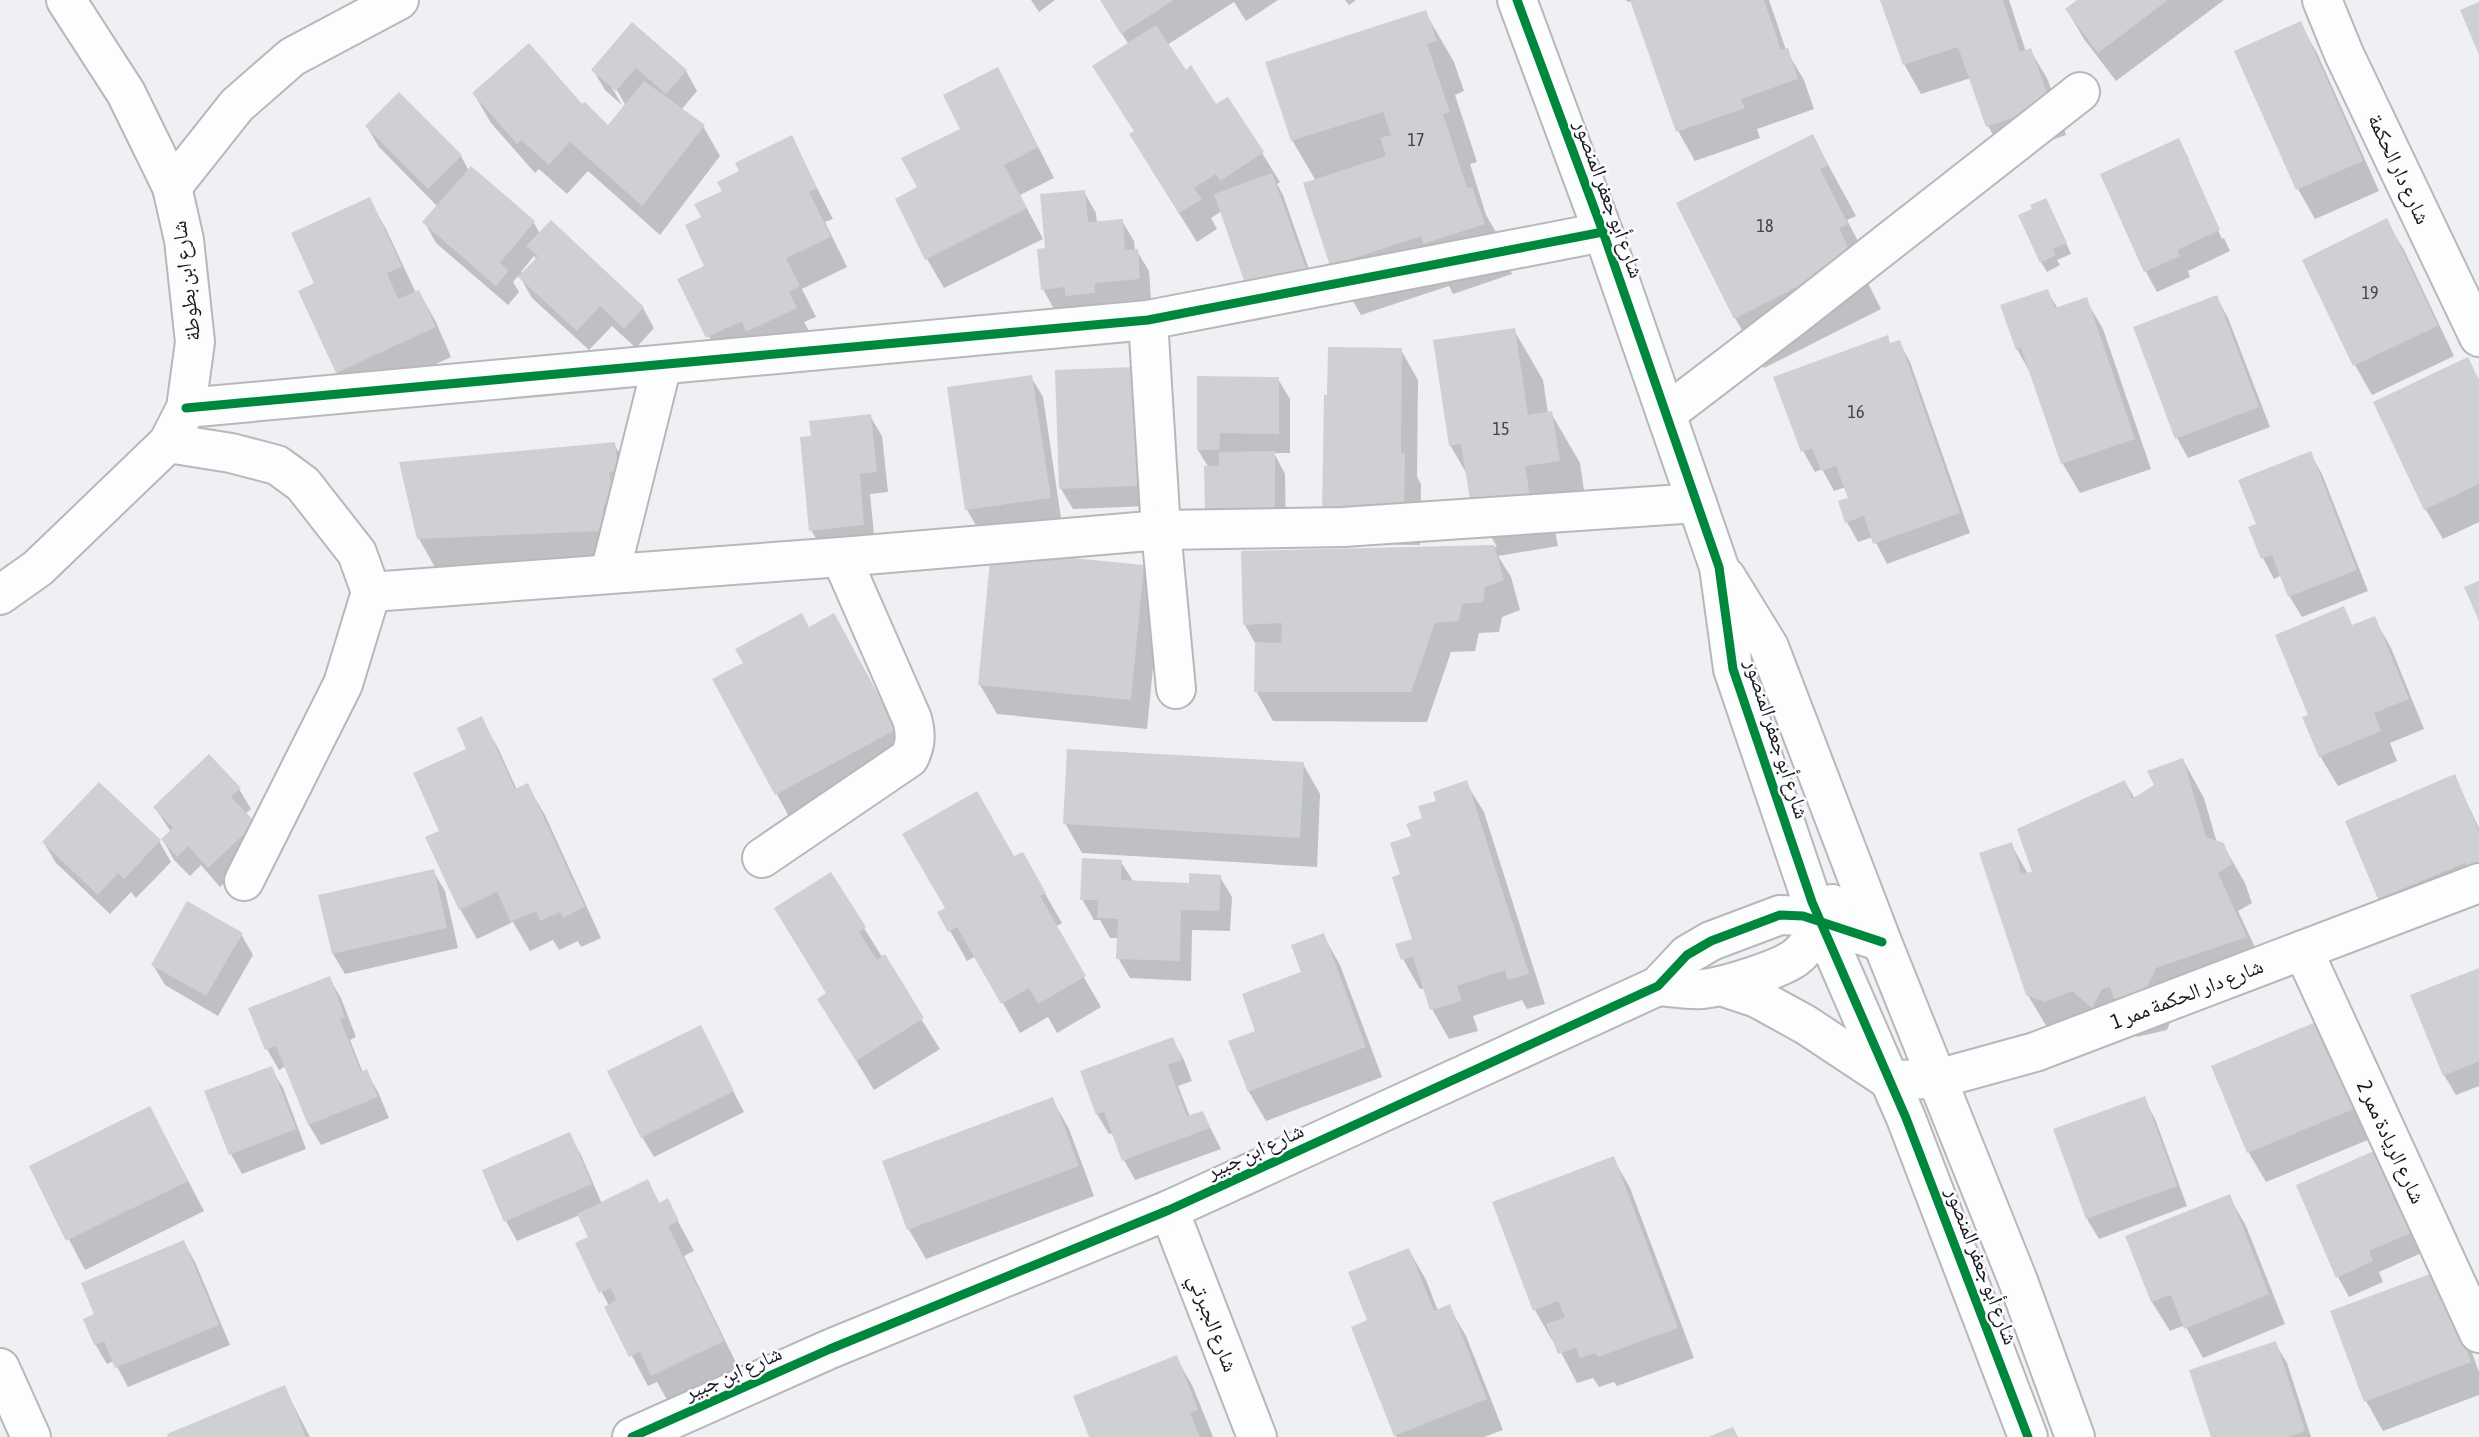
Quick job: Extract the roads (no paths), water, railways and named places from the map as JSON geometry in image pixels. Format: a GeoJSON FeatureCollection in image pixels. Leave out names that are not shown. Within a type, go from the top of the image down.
{"type":"FeatureCollection","features":[{"type":"Feature","properties":{"kind":"street","name":"شارع ابن بطوطة"},"geometry":{"type":"LineString","coordinates":[[0,595],[37,568],[168,443],[186,408],[195,342],[184,240],[172,187],[126,93],[65,0]]}},
{"type":"Feature","properties":{"kind":"street"},"geometry":{"type":"LineString","coordinates":[[172,187],[237,105],[292,57],[399,0]]}},
{"type":"Feature","properties":{"kind":"street","name":"شارع أبو جعفر المنصور"},"geometry":{"type":"LineString","coordinates":[[1517,0],[1603,232],[1719,567],[1733,669],[1821,922],[1906,1118],[2028,1437]]}},
{"type":"Feature","properties":{"kind":"street","name":"شارع دار الحكمة"},"geometry":{"type":"LineString","coordinates":[[2322,0],[2344,54],[2477,328]]}},
{"type":"Feature","properties":{"kind":"street"},"geometry":{"type":"LineString","coordinates":[[1666,414],[2080,92]]}},
{"type":"Feature","properties":{"kind":"street"},"geometry":{"type":"LineString","coordinates":[[186,408],[1148,320],[1603,232]]}},
{"type":"Feature","properties":{"kind":"street"},"geometry":{"type":"LineString","coordinates":[[1148,320],[1161,530],[1176,689]]}},
{"type":"Feature","properties":{"kind":"street"},"geometry":{"type":"LineString","coordinates":[[610,573],[662,365]]}},
{"type":"Feature","properties":{"kind":"street"},"geometry":{"type":"LineString","coordinates":[[168,443],[231,453],[277,465],[303,484],[356,553],[371,592],[343,684],[244,881]]}},
{"type":"Feature","properties":{"kind":"street"},"geometry":{"type":"LineString","coordinates":[[371,592],[1161,530],[1343,527],[1697,503]]}},
{"type":"Feature","properties":{"kind":"street"},"geometry":{"type":"LineString","coordinates":[[762,858],[909,758],[914,748],[916,734],[912,719],[841,557]]}},
{"type":"Feature","properties":{"kind":"street","name":"شارع أبو جعفر المنصور"},"geometry":{"type":"LineString","coordinates":[[1719,567],[1769,647],[1882,942],[2018,1280],[2075,1437]]}},
{"type":"Feature","properties":{"kind":"street","name":"شارع ابن جبير"},"geometry":{"type":"LineString","coordinates":[[1658,986],[1700,989],[1721,986],[1796,957],[1811,940],[1854,867]]}},
{"type":"Feature","properties":{"kind":"street","name":"شارع دار الحكمة ممر 1"},"geometry":{"type":"LineString","coordinates":[[1889,1080],[1937,1079],[2035,1052],[2479,883]]}},
{"type":"Feature","properties":{"kind":"street","name":"شارع ابن جبير"},"geometry":{"type":"LineString","coordinates":[[632,1437],[830,1349],[1169,1210],[1658,986],[1687,955],[1711,941],[1780,915],[1802,916],[1882,942]]}},
{"type":"Feature","properties":{"kind":"street","name":"شارع الريادة ممر 2"},"geometry":{"type":"LineString","coordinates":[[2304,950],[2479,1333]]}},
{"type":"Feature","properties":{"kind":"street"},"geometry":{"type":"LineString","coordinates":[[1721,986],[1757,998],[1806,1025],[1889,1080]]}},
{"type":"Feature","properties":{"kind":"street","name":"شارع الجبرتي"},"geometry":{"type":"LineString","coordinates":[[1169,1210],[1257,1437]]}},
{"type":"Feature","properties":{"kind":"street"},"geometry":{"type":"LineString","coordinates":[[0,1368],[31,1437]]}}]}
